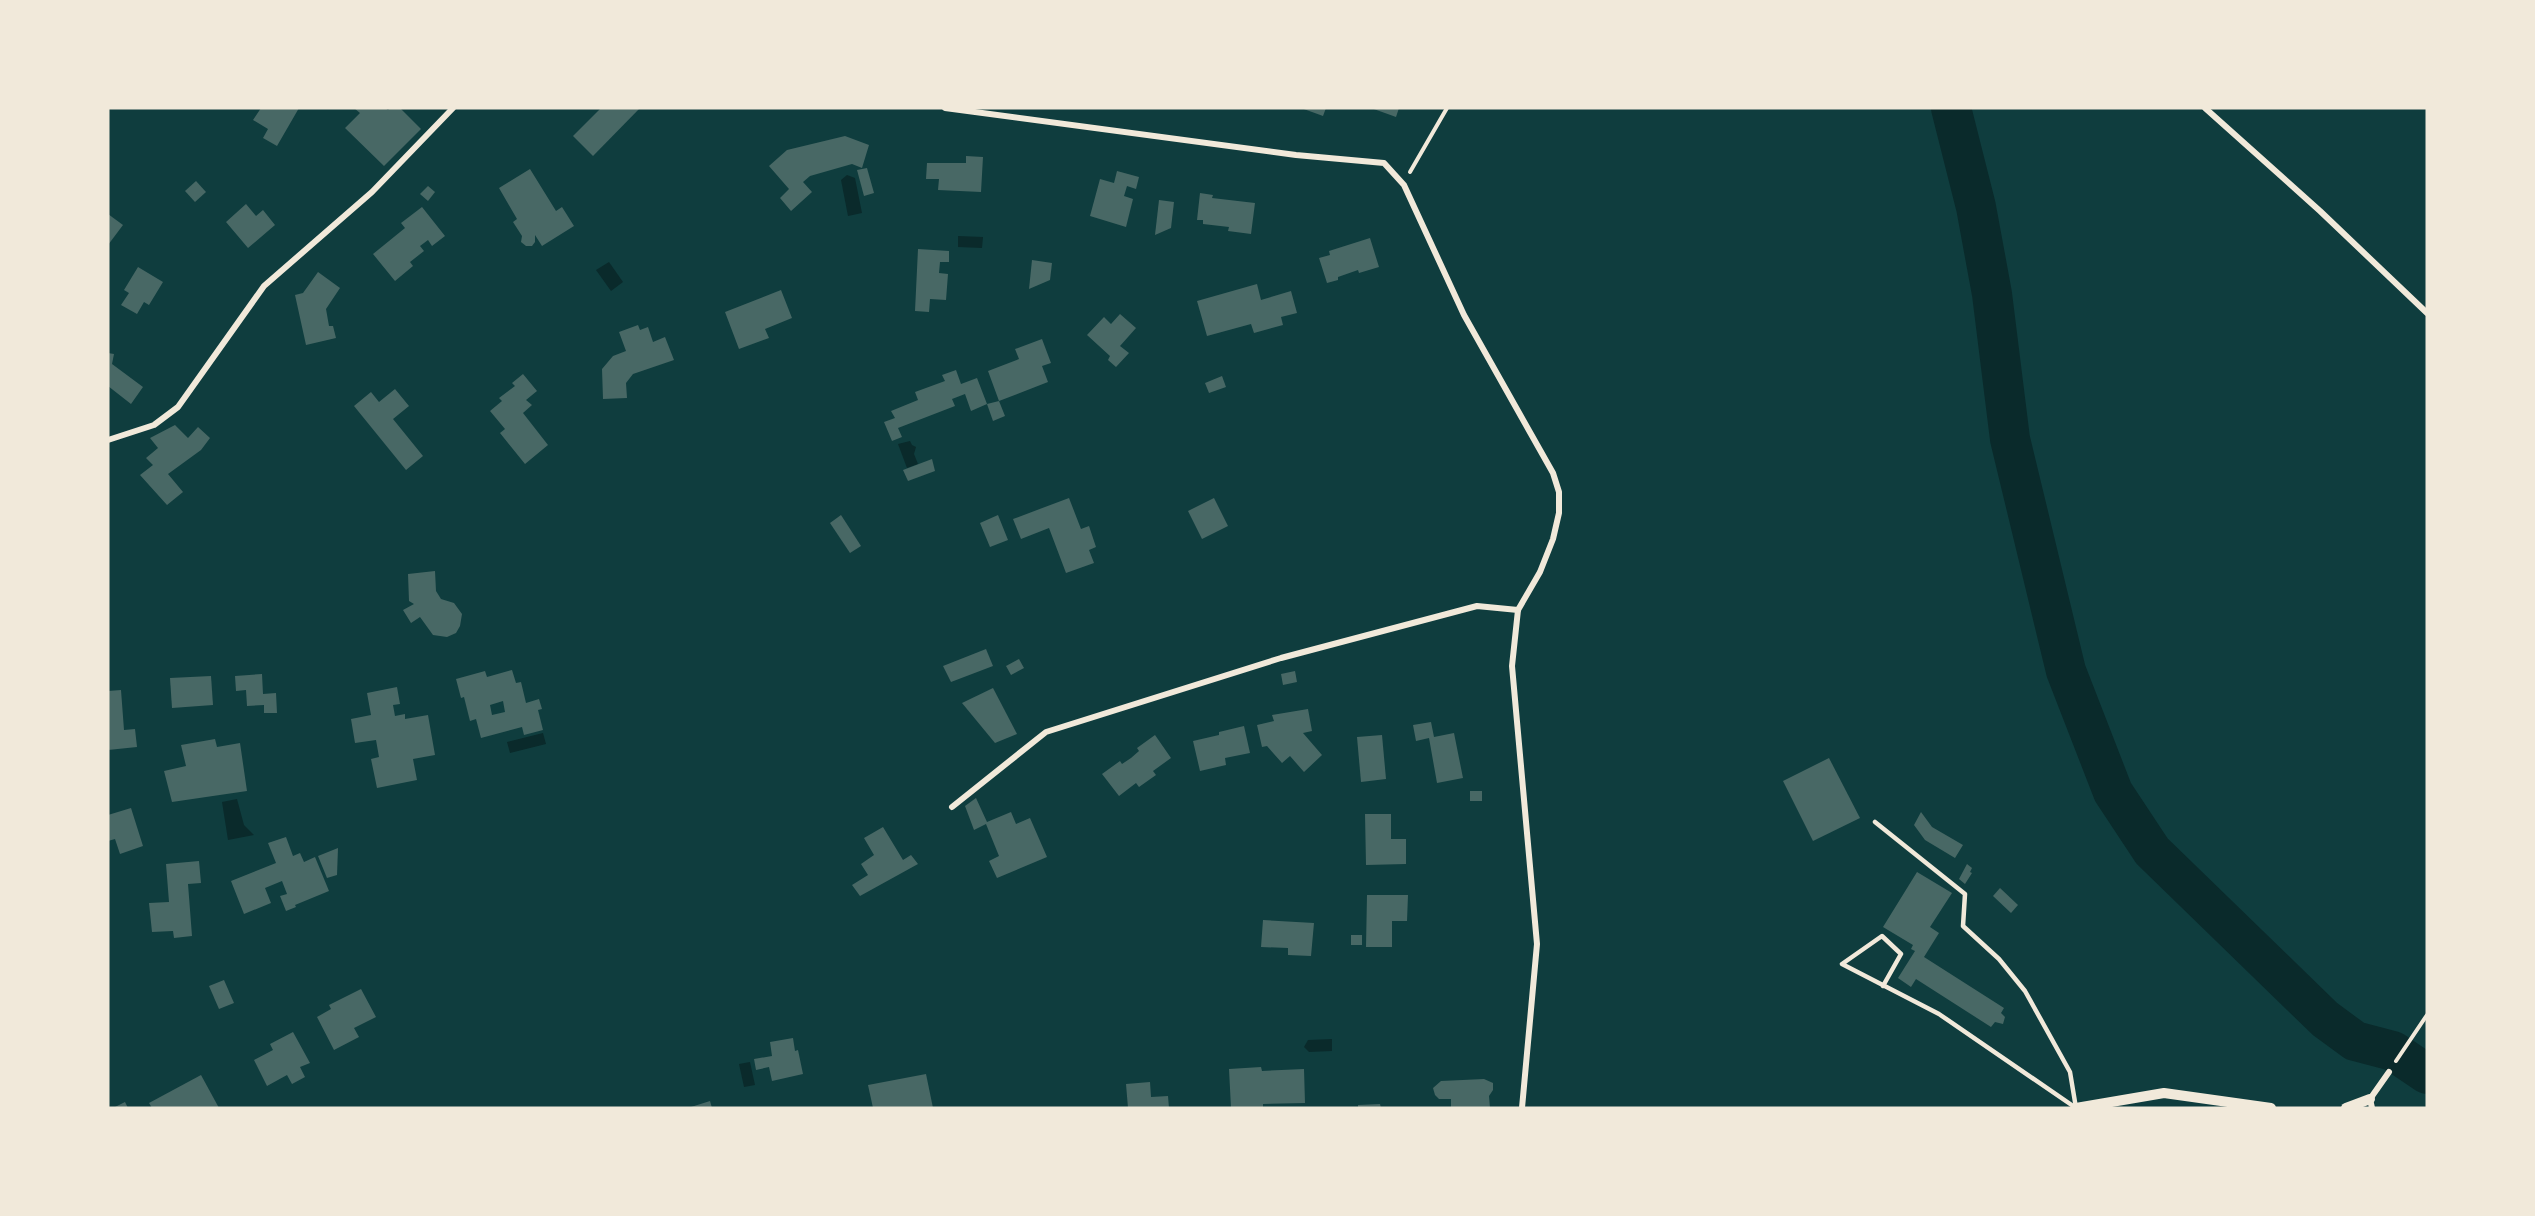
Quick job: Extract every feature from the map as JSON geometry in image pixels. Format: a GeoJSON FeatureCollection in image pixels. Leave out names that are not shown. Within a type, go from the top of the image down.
{"type":"FeatureCollection","features":[{"type":"Feature","properties":{"kind":"street"},"geometry":{"type":"LineString","coordinates":[[108,440],[154,425],[178,407],[264,286],[372,192],[453,108]]}},
{"type":"Feature","properties":{"kind":"street"},"geometry":{"type":"LineString","coordinates":[[945,108],[1296,155],[1384,163],[1404,185],[1464,315],[1553,473],[1559,492],[1559,513],[1553,539],[1540,572],[1518,610],[1512,666],[1537,944],[1522,1108]]}},
{"type":"Feature","properties":{"kind":"street"},"geometry":{"type":"LineString","coordinates":[[2205,108],[2427,313]]}},
{"type":"Feature","properties":{"kind":"street"},"geometry":{"type":"LineString","coordinates":[[952,807],[1046,732],[1281,658],[1477,606],[1518,610]]}},
{"type":"Feature","properties":{"kind":"street"},"geometry":{"type":"LineString","coordinates":[[2346,1108],[2371,1103],[2389,1072]]}},
{"type":"Feature","properties":{"kind":"street"},"geometry":{"type":"LineString","coordinates":[[2076,1108],[2164,1093],[2271,1108]]}},
{"type":"Feature","properties":{"kind":"lane"},"geometry":{"type":"LineString","coordinates":[[1875,822],[1965,894],[1963,926],[1999,959],[2025,991],[2070,1072],[2076,1108]]}},
{"type":"Feature","properties":{"kind":"lane"},"geometry":{"type":"LineString","coordinates":[[1882,986],[1901,954],[1882,936],[1842,964],[1882,986],[1939,1014],[2076,1108]]}},
{"type":"Feature","properties":{"kind":"path"},"geometry":{"type":"LineString","coordinates":[[1404,185],[1414,163],[1447,108]]}},
{"type":"Feature","properties":{"kind":"path"},"geometry":{"type":"LineString","coordinates":[[2389,1072],[2427,1015]]}},
{"type":"Feature","properties":{"kind":"water"},"geometry":{"type":"Polygon","coordinates":[[[847,175],[855,178],[862,213],[848,216],[841,180],[847,175]]]}},
{"type":"Feature","properties":{"kind":"water"},"geometry":{"type":"Polygon","coordinates":[[[958,236],[983,237],[982,248],[958,247],[958,236]]]}},
{"type":"Feature","properties":{"kind":"water"},"geometry":{"type":"Polygon","coordinates":[[[609,262],[623,282],[611,291],[596,270],[609,262]]]}},
{"type":"Feature","properties":{"kind":"water"},"geometry":{"type":"Polygon","coordinates":[[[910,441],[916,447],[914,454],[918,464],[907,468],[898,444],[910,441]]]}},
{"type":"Feature","properties":{"kind":"water"},"geometry":{"type":"Polygon","coordinates":[[[543,733],[546,744],[510,753],[507,742],[543,733]]]}},
{"type":"Feature","properties":{"kind":"water"},"geometry":{"type":"Polygon","coordinates":[[[237,799],[244,825],[254,835],[228,840],[222,802],[237,799]]]}},
{"type":"Feature","properties":{"kind":"water"},"geometry":{"type":"Polygon","coordinates":[[[1332,1039],[1332,1051],[1309,1052],[1304,1047],[1308,1040],[1332,1039]]]}},
{"type":"Feature","properties":{"kind":"water"},"geometry":{"type":"Polygon","coordinates":[[[750,1062],[755,1085],[744,1087],[739,1064],[750,1062]]]}},
{"type":"Feature","properties":{"kind":"building"},"geometry":{"type":"Polygon","coordinates":[[[261,108],[299,108],[277,146],[263,138],[268,129],[253,120],[261,108]]]}},
{"type":"Feature","properties":{"kind":"building"},"geometry":{"type":"Polygon","coordinates":[[[354,108],[385,108],[388,110],[400,108],[421,129],[384,166],[345,128],[360,113],[354,108]]]}},
{"type":"Feature","properties":{"kind":"building"},"geometry":{"type":"Polygon","coordinates":[[[601,108],[640,108],[593,156],[573,136],[601,108]]]}},
{"type":"Feature","properties":{"kind":"building"},"geometry":{"type":"Polygon","coordinates":[[[1301,108],[1326,108],[1323,116],[1301,108]]]}},
{"type":"Feature","properties":{"kind":"building"},"geometry":{"type":"Polygon","coordinates":[[[1371,108],[1399,108],[1396,117],[1371,108]]]}},
{"type":"Feature","properties":{"kind":"building"},"geometry":{"type":"Polygon","coordinates":[[[845,136],[869,145],[862,168],[852,164],[810,176],[803,182],[812,192],[791,211],[780,198],[789,189],[769,166],[787,150],[845,136]]]}},
{"type":"Feature","properties":{"kind":"building"},"geometry":{"type":"Polygon","coordinates":[[[966,156],[983,157],[981,192],[938,190],[939,179],[926,179],[927,163],[966,163],[966,156]]]}},
{"type":"Feature","properties":{"kind":"building"},"geometry":{"type":"Polygon","coordinates":[[[867,168],[874,193],[864,196],[857,170],[867,168]]]}},
{"type":"Feature","properties":{"kind":"building"},"geometry":{"type":"Polygon","coordinates":[[[530,169],[556,211],[562,207],[574,226],[542,246],[535,235],[535,242],[532,246],[526,246],[521,242],[522,236],[513,222],[517,219],[499,188],[530,169]]]}},
{"type":"Feature","properties":{"kind":"building"},"geometry":{"type":"Polygon","coordinates":[[[1117,171],[1139,177],[1136,189],[1127,186],[1124,196],[1133,199],[1126,227],[1090,216],[1100,179],[1114,183],[1117,171]]]}},
{"type":"Feature","properties":{"kind":"building"},"geometry":{"type":"Polygon","coordinates":[[[196,181],[206,192],[195,202],[185,191],[196,181]]]}},
{"type":"Feature","properties":{"kind":"building"},"geometry":{"type":"Polygon","coordinates":[[[428,186],[435,192],[428,201],[420,194],[428,186]]]}},
{"type":"Feature","properties":{"kind":"building"},"geometry":{"type":"Polygon","coordinates":[[[1200,193],[1213,195],[1212,198],[1255,203],[1251,234],[1228,231],[1229,227],[1203,224],[1203,220],[1197,220],[1200,193]]]}},
{"type":"Feature","properties":{"kind":"building"},"geometry":{"type":"Polygon","coordinates":[[[1159,200],[1174,202],[1171,228],[1155,235],[1159,200]]]}},
{"type":"Feature","properties":{"kind":"building"},"geometry":{"type":"Polygon","coordinates":[[[246,204],[256,216],[263,210],[275,225],[248,248],[226,222],[246,204]]]}},
{"type":"Feature","properties":{"kind":"building"},"geometry":{"type":"Polygon","coordinates":[[[422,207],[445,236],[432,246],[428,240],[420,246],[424,251],[410,262],[413,266],[395,281],[373,254],[405,228],[401,223],[422,207]]]}},
{"type":"Feature","properties":{"kind":"building"},"geometry":{"type":"Polygon","coordinates":[[[108,214],[123,225],[108,245],[108,214]]]}},
{"type":"Feature","properties":{"kind":"building"},"geometry":{"type":"Polygon","coordinates":[[[1370,238],[1379,267],[1359,273],[1358,270],[1327,283],[1319,258],[1330,255],[1329,251],[1370,238]]]}},
{"type":"Feature","properties":{"kind":"building"},"geometry":{"type":"Polygon","coordinates":[[[918,249],[949,251],[949,262],[940,262],[939,273],[948,274],[946,300],[930,299],[929,312],[915,311],[918,249]]]}},
{"type":"Feature","properties":{"kind":"building"},"geometry":{"type":"Polygon","coordinates":[[[1032,260],[1052,263],[1050,280],[1029,289],[1032,260]]]}},
{"type":"Feature","properties":{"kind":"building"},"geometry":{"type":"Polygon","coordinates":[[[138,267],[163,282],[149,305],[144,302],[137,314],[121,305],[129,293],[124,290],[138,267]]]}},
{"type":"Feature","properties":{"kind":"building"},"geometry":{"type":"Polygon","coordinates":[[[318,272],[340,288],[326,309],[329,326],[333,326],[336,338],[306,345],[295,295],[303,293],[318,272]]]}},
{"type":"Feature","properties":{"kind":"building"},"geometry":{"type":"Polygon","coordinates":[[[1257,284],[1261,300],[1291,291],[1297,313],[1281,317],[1283,325],[1254,333],[1251,324],[1207,336],[1197,301],[1257,284]]]}},
{"type":"Feature","properties":{"kind":"building"},"geometry":{"type":"Polygon","coordinates":[[[781,290],[792,318],[765,329],[769,338],[739,349],[725,312],[781,290]]]}},
{"type":"Feature","properties":{"kind":"building"},"geometry":{"type":"Polygon","coordinates":[[[1120,314],[1136,328],[1120,346],[1129,353],[1116,367],[1108,360],[1110,356],[1087,335],[1104,317],[1111,324],[1120,314]]]}},
{"type":"Feature","properties":{"kind":"building"},"geometry":{"type":"Polygon","coordinates":[[[638,325],[640,330],[648,327],[653,342],[665,337],[674,360],[633,374],[626,383],[627,398],[603,399],[602,369],[613,356],[626,351],[619,332],[638,325]]]}},
{"type":"Feature","properties":{"kind":"building"},"geometry":{"type":"Polygon","coordinates":[[[1042,339],[1051,363],[1042,366],[1048,382],[999,401],[988,371],[1019,359],[1015,349],[1042,339]]]}},
{"type":"Feature","properties":{"kind":"building"},"geometry":{"type":"Polygon","coordinates":[[[108,353],[114,354],[112,364],[143,387],[131,404],[108,386],[108,353]]]}},
{"type":"Feature","properties":{"kind":"building"},"geometry":{"type":"Polygon","coordinates":[[[956,370],[961,384],[977,378],[987,404],[971,411],[965,394],[952,399],[955,406],[898,428],[902,437],[892,441],[884,422],[895,418],[891,411],[918,400],[915,392],[945,381],[942,375],[956,370]]]}},
{"type":"Feature","properties":{"kind":"building"},"geometry":{"type":"Polygon","coordinates":[[[523,374],[537,391],[526,400],[532,405],[523,413],[548,445],[525,464],[500,433],[505,429],[490,411],[502,401],[499,398],[515,386],[512,383],[523,374]]]}},
{"type":"Feature","properties":{"kind":"building"},"geometry":{"type":"Polygon","coordinates":[[[1222,376],[1226,387],[1209,393],[1205,383],[1222,376]]]}},
{"type":"Feature","properties":{"kind":"building"},"geometry":{"type":"Polygon","coordinates":[[[395,389],[409,406],[393,419],[423,456],[406,470],[354,406],[371,392],[379,402],[395,389]]]}},
{"type":"Feature","properties":{"kind":"building"},"geometry":{"type":"Polygon","coordinates":[[[999,401],[1005,416],[993,421],[987,404],[999,401]]]}},
{"type":"Feature","properties":{"kind":"building"},"geometry":{"type":"Polygon","coordinates":[[[175,425],[188,438],[198,427],[210,438],[201,450],[168,474],[183,492],[167,505],[140,475],[153,465],[146,458],[158,448],[150,438],[175,425]]]}},
{"type":"Feature","properties":{"kind":"building"},"geometry":{"type":"Polygon","coordinates":[[[932,459],[935,471],[908,481],[903,470],[932,459]]]}},
{"type":"Feature","properties":{"kind":"building"},"geometry":{"type":"Polygon","coordinates":[[[1069,498],[1081,529],[1089,526],[1096,547],[1089,550],[1094,563],[1066,573],[1049,528],[1021,539],[1013,519],[1069,498]]]}},
{"type":"Feature","properties":{"kind":"building"},"geometry":{"type":"Polygon","coordinates":[[[1214,498],[1228,526],[1202,539],[1188,511],[1214,498]]]}},
{"type":"Feature","properties":{"kind":"building"},"geometry":{"type":"Polygon","coordinates":[[[841,515],[861,546],[850,553],[830,523],[841,515]]]}},
{"type":"Feature","properties":{"kind":"building"},"geometry":{"type":"Polygon","coordinates":[[[998,515],[1008,540],[990,547],[980,523],[998,515]]]}},
{"type":"Feature","properties":{"kind":"building"},"geometry":{"type":"Polygon","coordinates":[[[435,571],[436,591],[441,599],[454,603],[462,614],[456,633],[447,637],[433,635],[420,617],[411,623],[403,610],[414,604],[409,601],[408,574],[435,571]]]}},
{"type":"Feature","properties":{"kind":"building"},"geometry":{"type":"Polygon","coordinates":[[[986,649],[993,666],[951,682],[943,666],[986,649]]]}},
{"type":"Feature","properties":{"kind":"building"},"geometry":{"type":"Polygon","coordinates":[[[1019,659],[1024,668],[1011,675],[1006,666],[1019,659]]]}},
{"type":"Feature","properties":{"kind":"building"},"geometry":{"type":"Polygon","coordinates":[[[512,670],[516,683],[521,682],[526,703],[539,699],[542,709],[538,710],[543,730],[524,735],[522,727],[481,738],[476,719],[470,721],[464,697],[461,698],[456,679],[485,671],[487,677],[512,670]],[[503,701],[490,705],[492,715],[505,712],[503,701]]]}},
{"type":"Feature","properties":{"kind":"building"},"geometry":{"type":"Polygon","coordinates":[[[1295,671],[1297,682],[1283,685],[1281,674],[1295,671]]]}},
{"type":"Feature","properties":{"kind":"building"},"geometry":{"type":"Polygon","coordinates":[[[262,674],[263,694],[276,693],[277,713],[264,713],[264,705],[247,706],[246,690],[236,691],[235,676],[262,674]]]}},
{"type":"Feature","properties":{"kind":"building"},"geometry":{"type":"Polygon","coordinates":[[[211,676],[213,705],[172,708],[170,678],[211,676]]]}},
{"type":"Feature","properties":{"kind":"building"},"geometry":{"type":"Polygon","coordinates":[[[397,687],[400,704],[393,705],[395,716],[405,714],[405,719],[428,715],[435,755],[413,759],[417,780],[377,788],[371,759],[379,757],[376,740],[355,743],[351,719],[371,715],[367,693],[397,687]]]}},
{"type":"Feature","properties":{"kind":"building"},"geometry":{"type":"Polygon","coordinates":[[[993,688],[1017,734],[995,743],[962,703],[993,688]]]}},
{"type":"Feature","properties":{"kind":"building"},"geometry":{"type":"Polygon","coordinates":[[[121,690],[124,730],[135,729],[137,747],[108,750],[108,691],[121,690]]]}},
{"type":"Feature","properties":{"kind":"building"},"geometry":{"type":"Polygon","coordinates":[[[1308,709],[1312,731],[1303,733],[1322,755],[1304,772],[1290,756],[1282,763],[1267,746],[1262,747],[1257,725],[1274,721],[1272,715],[1308,709]]]}},
{"type":"Feature","properties":{"kind":"building"},"geometry":{"type":"Polygon","coordinates":[[[1431,722],[1434,737],[1454,733],[1463,778],[1437,783],[1429,738],[1416,741],[1413,725],[1431,722]]]}},
{"type":"Feature","properties":{"kind":"building"},"geometry":{"type":"Polygon","coordinates":[[[1244,726],[1250,753],[1225,758],[1226,765],[1200,771],[1193,741],[1244,726]]]}},
{"type":"Feature","properties":{"kind":"building"},"geometry":{"type":"Polygon","coordinates":[[[1155,735],[1171,758],[1153,771],[1156,775],[1139,787],[1136,783],[1119,796],[1102,774],[1120,761],[1122,764],[1131,758],[1139,751],[1137,748],[1155,735]]]}},
{"type":"Feature","properties":{"kind":"building"},"geometry":{"type":"Polygon","coordinates":[[[1382,735],[1386,779],[1361,782],[1357,737],[1382,735]]]}},
{"type":"Feature","properties":{"kind":"building"},"geometry":{"type":"Polygon","coordinates":[[[215,739],[217,747],[240,743],[247,791],[172,802],[164,771],[186,766],[181,745],[215,739]]]}},
{"type":"Feature","properties":{"kind":"building"},"geometry":{"type":"Polygon","coordinates":[[[1829,758],[1860,818],[1813,841],[1783,781],[1829,758]]]}},
{"type":"Feature","properties":{"kind":"building"},"geometry":{"type":"Polygon","coordinates":[[[1470,791],[1482,791],[1482,801],[1470,801],[1470,791]]]}},
{"type":"Feature","properties":{"kind":"building"},"geometry":{"type":"Polygon","coordinates":[[[976,798],[987,822],[1011,812],[1016,824],[1030,818],[1047,857],[997,878],[989,861],[999,856],[986,824],[974,830],[965,806],[976,798]]]}},
{"type":"Feature","properties":{"kind":"building"},"geometry":{"type":"Polygon","coordinates":[[[131,808],[143,846],[120,854],[115,839],[108,841],[108,815],[131,808]]]}},
{"type":"Feature","properties":{"kind":"building"},"geometry":{"type":"Polygon","coordinates":[[[1921,812],[1932,827],[1963,845],[1955,858],[1925,840],[1914,825],[1921,812]]]}},
{"type":"Feature","properties":{"kind":"building"},"geometry":{"type":"Polygon","coordinates":[[[1365,814],[1391,814],[1391,839],[1406,839],[1406,864],[1366,865],[1365,814]]]}},
{"type":"Feature","properties":{"kind":"building"},"geometry":{"type":"Polygon","coordinates":[[[883,827],[903,860],[911,855],[918,864],[860,896],[852,885],[868,875],[861,864],[874,855],[864,838],[883,827]]]}},
{"type":"Feature","properties":{"kind":"building"},"geometry":{"type":"Polygon","coordinates":[[[286,837],[293,856],[300,853],[304,862],[315,857],[329,891],[286,911],[280,896],[287,894],[282,881],[265,888],[271,903],[244,914],[231,881],[276,863],[268,843],[286,837]]]}},
{"type":"Feature","properties":{"kind":"building"},"geometry":{"type":"Polygon","coordinates":[[[338,848],[337,875],[327,878],[318,856],[338,848]]]}},
{"type":"Feature","properties":{"kind":"building"},"geometry":{"type":"Polygon","coordinates":[[[199,861],[201,883],[188,884],[192,936],[174,938],[173,931],[152,932],[149,903],[169,902],[166,864],[199,861]]]}},
{"type":"Feature","properties":{"kind":"building"},"geometry":{"type":"Polygon","coordinates":[[[1967,864],[1972,868],[1970,872],[1972,873],[1965,884],[1959,879],[1967,864]]]}},
{"type":"Feature","properties":{"kind":"building"},"geometry":{"type":"Polygon","coordinates":[[[1917,872],[1952,893],[1930,927],[1939,933],[1924,957],[2004,1008],[2001,1013],[2005,1017],[2003,1024],[1995,1022],[1991,1027],[1916,979],[1911,987],[1898,978],[1915,951],[1911,949],[1913,945],[1883,927],[1917,872]]]}},
{"type":"Feature","properties":{"kind":"building"},"geometry":{"type":"Polygon","coordinates":[[[2000,888],[2018,905],[2011,913],[1993,896],[2000,888]]]}},
{"type":"Feature","properties":{"kind":"building"},"geometry":{"type":"Polygon","coordinates":[[[1367,895],[1408,895],[1407,921],[1392,921],[1392,947],[1366,947],[1367,895]]]}},
{"type":"Feature","properties":{"kind":"building"},"geometry":{"type":"Polygon","coordinates":[[[1263,920],[1314,923],[1311,956],[1288,955],[1288,948],[1261,947],[1263,920]]]}},
{"type":"Feature","properties":{"kind":"building"},"geometry":{"type":"Polygon","coordinates":[[[1351,935],[1362,935],[1362,945],[1351,945],[1351,935]]]}},
{"type":"Feature","properties":{"kind":"building"},"geometry":{"type":"Polygon","coordinates":[[[224,980],[234,1003],[219,1009],[209,986],[224,980]]]}},
{"type":"Feature","properties":{"kind":"building"},"geometry":{"type":"Polygon","coordinates":[[[361,989],[376,1017],[354,1028],[359,1037],[334,1050],[317,1017],[331,1009],[329,1005],[361,989]]]}},
{"type":"Feature","properties":{"kind":"building"},"geometry":{"type":"Polygon","coordinates":[[[293,1032],[310,1063],[300,1067],[305,1077],[292,1084],[287,1075],[267,1086],[254,1060],[273,1050],[270,1044],[293,1032]]]}},
{"type":"Feature","properties":{"kind":"building"},"geometry":{"type":"Polygon","coordinates":[[[793,1038],[803,1074],[772,1081],[769,1067],[756,1070],[754,1059],[772,1056],[770,1042],[793,1038]]]}},
{"type":"Feature","properties":{"kind":"building"},"geometry":{"type":"Polygon","coordinates":[[[1261,1067],[1262,1071],[1304,1069],[1305,1103],[1263,1104],[1263,1108],[1231,1108],[1229,1069],[1261,1067]]]}},
{"type":"Feature","properties":{"kind":"building"},"geometry":{"type":"Polygon","coordinates":[[[926,1074],[933,1108],[873,1108],[868,1085],[926,1074]]]}},
{"type":"Feature","properties":{"kind":"building"},"geometry":{"type":"Polygon","coordinates":[[[201,1075],[219,1108],[152,1108],[149,1103],[201,1075]]]}},
{"type":"Feature","properties":{"kind":"building"},"geometry":{"type":"Polygon","coordinates":[[[1484,1079],[1493,1083],[1493,1090],[1489,1096],[1490,1108],[1451,1108],[1451,1099],[1439,1099],[1433,1088],[1441,1081],[1484,1079]]]}},
{"type":"Feature","properties":{"kind":"building"},"geometry":{"type":"Polygon","coordinates":[[[1150,1082],[1151,1097],[1168,1096],[1169,1108],[1128,1108],[1126,1084],[1150,1082]]]}},
{"type":"Feature","properties":{"kind":"building"},"geometry":{"type":"Polygon","coordinates":[[[710,1101],[712,1108],[691,1108],[691,1107],[710,1101]]]}},
{"type":"Feature","properties":{"kind":"building"},"geometry":{"type":"Polygon","coordinates":[[[125,1102],[128,1108],[113,1108],[125,1102]]]}},
{"type":"Feature","properties":{"kind":"building"},"geometry":{"type":"Polygon","coordinates":[[[1380,1104],[1381,1108],[1358,1108],[1358,1105],[1380,1104]]]}},
{"type":"Feature","properties":{"kind":"waterway"},"geometry":{"type":"LineString","coordinates":[[1951,108],[1976,207],[1992,294],[2010,439],[2066,671],[2113,792],[2152,851],[2325,1019],[2355,1041],[2393,1051],[2427,1074]]}}]}
